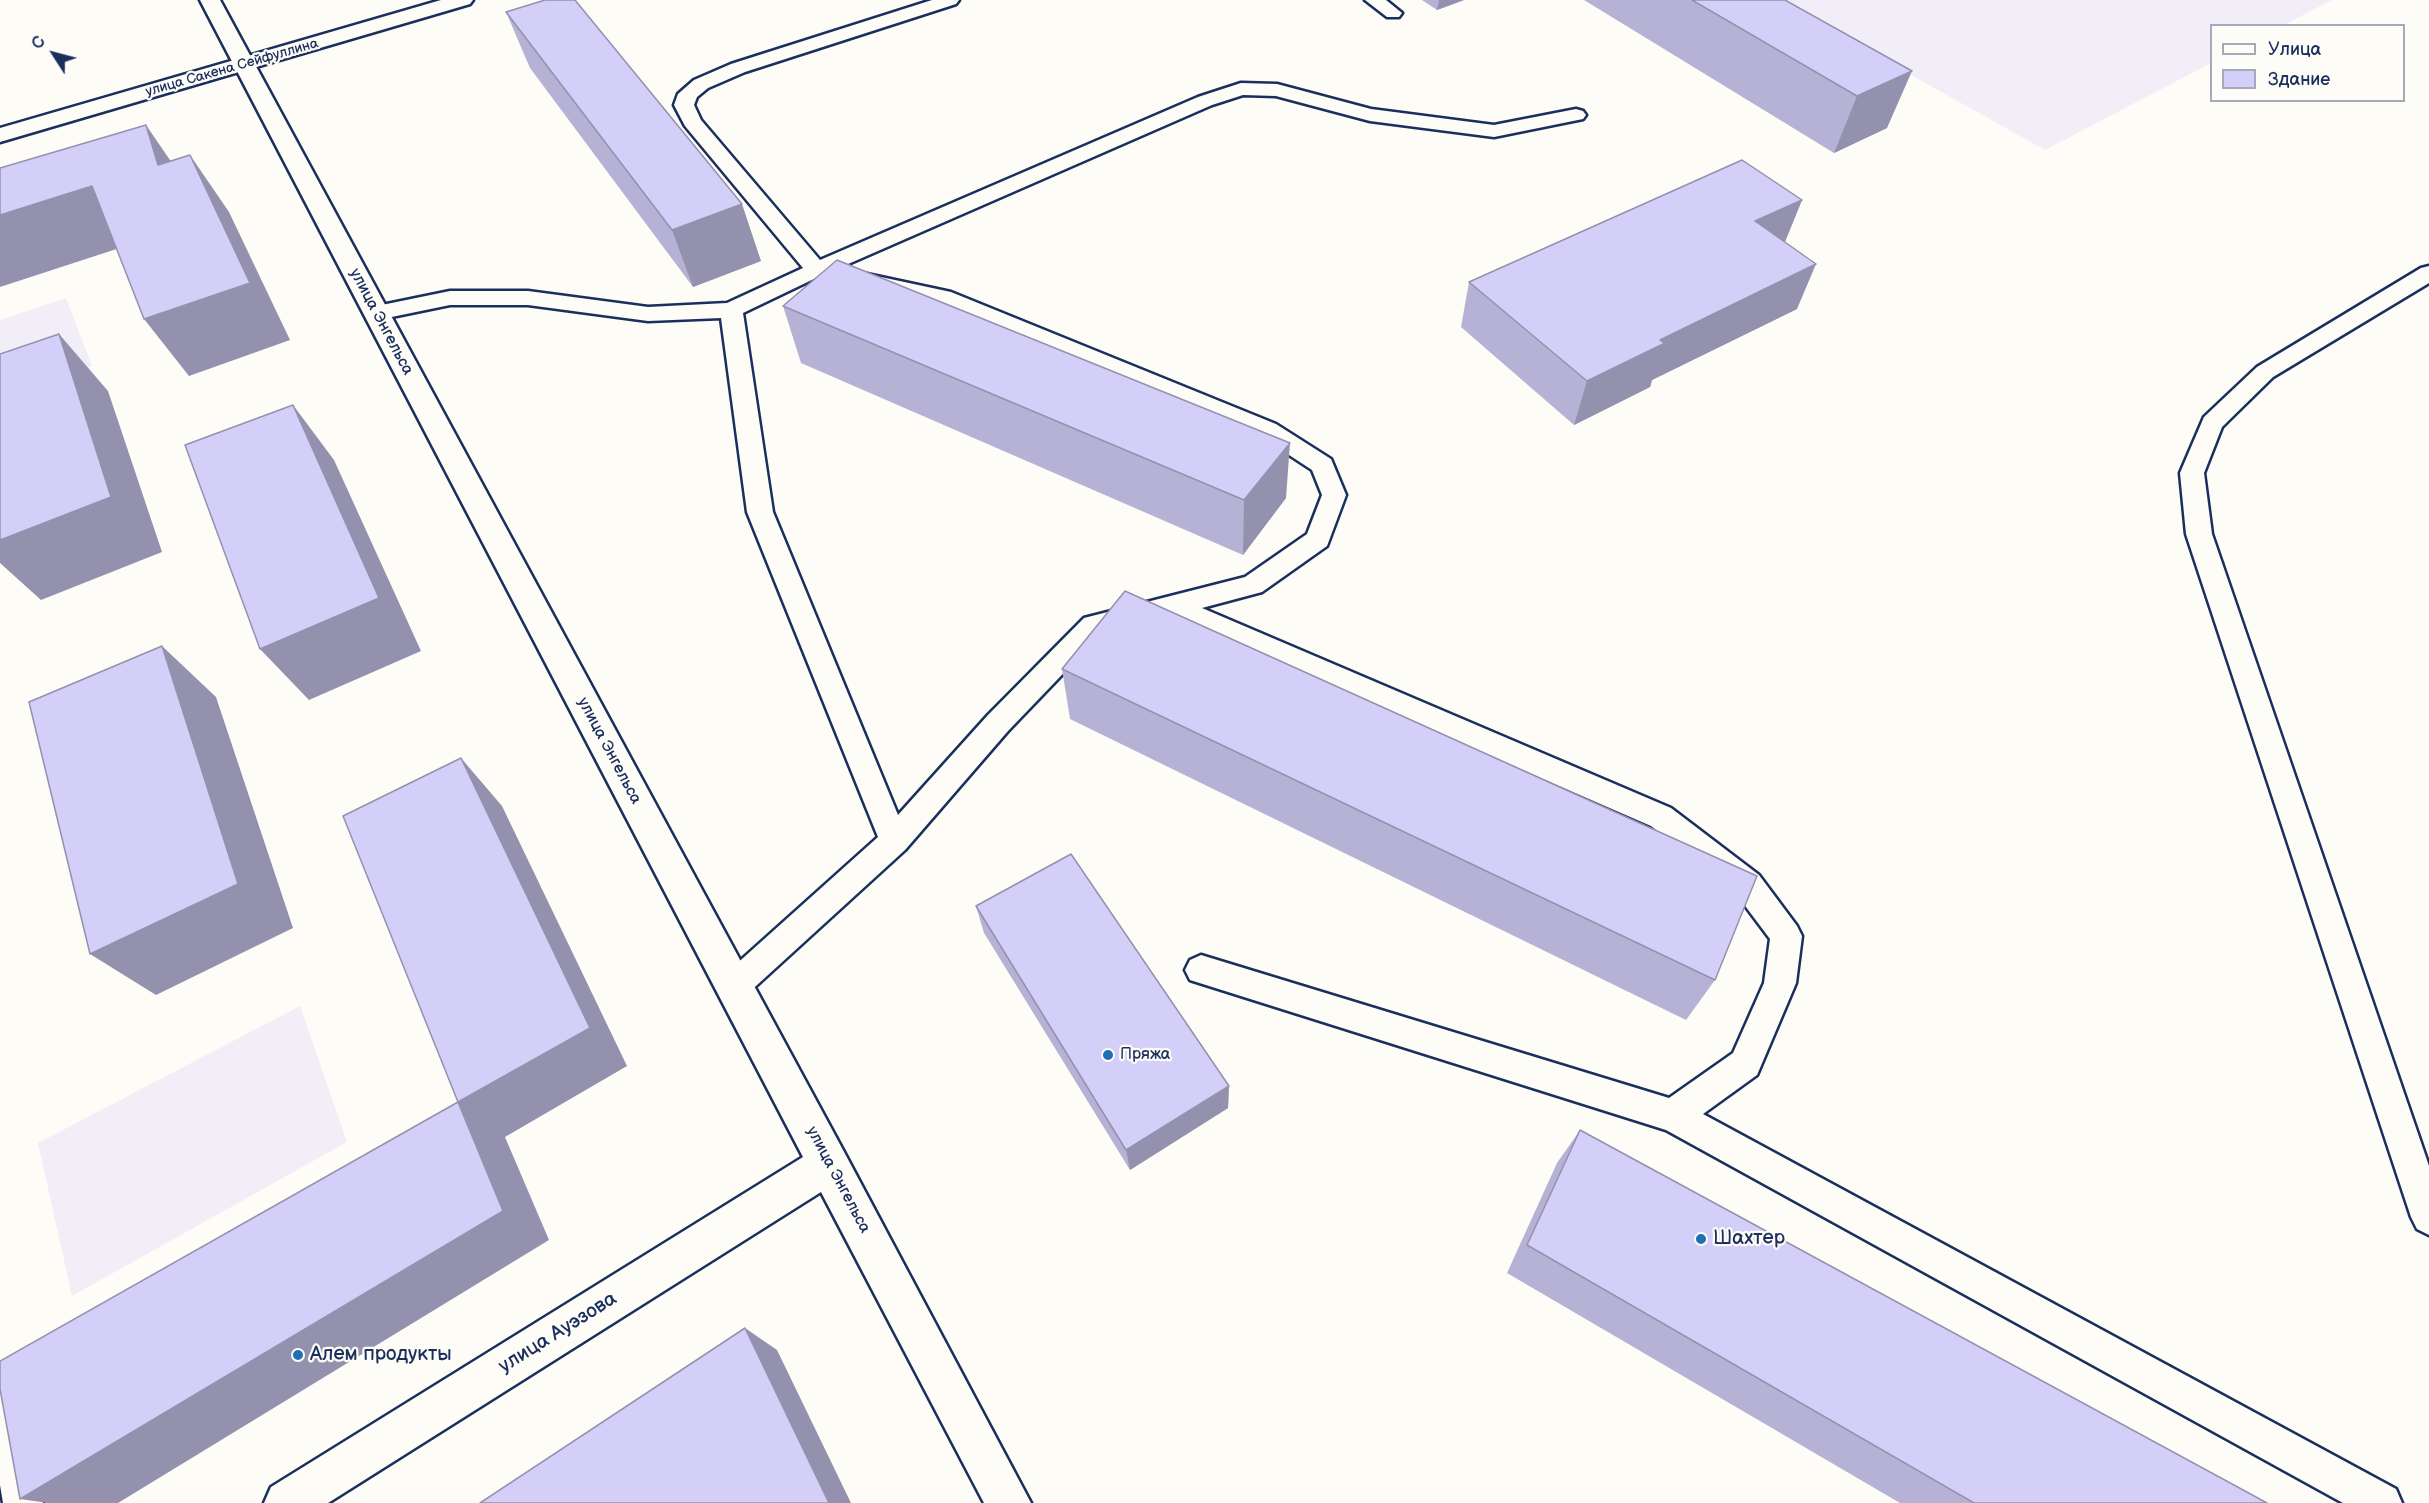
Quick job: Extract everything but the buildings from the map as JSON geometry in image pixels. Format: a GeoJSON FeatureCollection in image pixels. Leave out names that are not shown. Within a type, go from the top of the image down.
{"type":"FeatureCollection","features":[{"type":"Feature","properties":{"kind":"street","name":"улица Энгельса"},"geometry":{"type":"LineString","coordinates":[[210,0],[1008,1503]]}},
{"type":"Feature","properties":{"kind":"street","name":"улица Сакена Сейфуллина"},"geometry":{"type":"LineString","coordinates":[[0,135],[463,0]]}},
{"type":"Feature","properties":{"kind":"street","name":"улица Ауэзова"},"geometry":{"type":"LineString","coordinates":[[287,1503],[829,1164]]}},
{"type":"Feature","properties":{"kind":"lane"},"geometry":{"type":"LineString","coordinates":[[734,986],[894,841],[998,723],[1093,625],[1253,585],[1318,539],[1334,495],[1322,465],[1268,430],[943,297],[816,270],[692,122],[684,105],[688,94],[701,84],[738,68],[950,0]]}},
{"type":"Feature","properties":{"kind":"lane"},"geometry":{"type":"LineString","coordinates":[[1374,0],[1393,13]]}},
{"type":"Feature","properties":{"kind":"lane"},"geometry":{"type":"LineString","coordinates":[[377,313],[450,298],[528,298],[648,314],[731,310],[816,270],[1205,101],[1241,89],[1277,90],[1370,115],[1494,131],[1576,115]]}},
{"type":"Feature","properties":{"kind":"lane"},"geometry":{"type":"LineString","coordinates":[[2429,273],[2265,372],[2212,423],[2192,473],[2199,534],[2429,1217]]}},
{"type":"Feature","properties":{"kind":"lane"},"geometry":{"type":"LineString","coordinates":[[731,310],[760,512],[894,841]]}},
{"type":"Feature","properties":{"kind":"lane"},"geometry":{"type":"LineString","coordinates":[[1169,605],[1661,817],[1748,885],[1786,936],[1780,983],[1745,1064],[1673,1116]]}},
{"type":"Feature","properties":{"kind":"lane"},"geometry":{"type":"LineString","coordinates":[[1201,970],[1673,1116],[2382,1503]]}},
{"type":"Feature","properties":{"kind":"lane"},"geometry":{"type":"LineString","coordinates":[[0,1386],[23,1503]]}},
{"type":"Feature","properties":{"kind":"shaded area"},"geometry":{"type":"Polygon","coordinates":[[[1777,0],[2332,0],[2286,24],[2210,24],[2210,64],[2045,150],[1777,0]]]}},
{"type":"Feature","properties":{"kind":"shaded area"},"geometry":{"type":"Polygon","coordinates":[[[66,298],[92,366],[0,399],[0,320],[66,298]]]}},
{"type":"Feature","properties":{"kind":"shaded area"},"geometry":{"type":"Polygon","coordinates":[[[300,1006],[347,1142],[72,1296],[38,1143],[300,1006]]]}},
{"type":"Feature","properties":{"kind":"place","name":"Пряжа"},"geometry":{"type":"Point","coordinates":[1108,1055]}},
{"type":"Feature","properties":{"kind":"place","name":"Шахтер"},"geometry":{"type":"Point","coordinates":[1701,1239]}},
{"type":"Feature","properties":{"kind":"place","name":"Алем продукты"},"geometry":{"type":"Point","coordinates":[298,1355]}}]}
